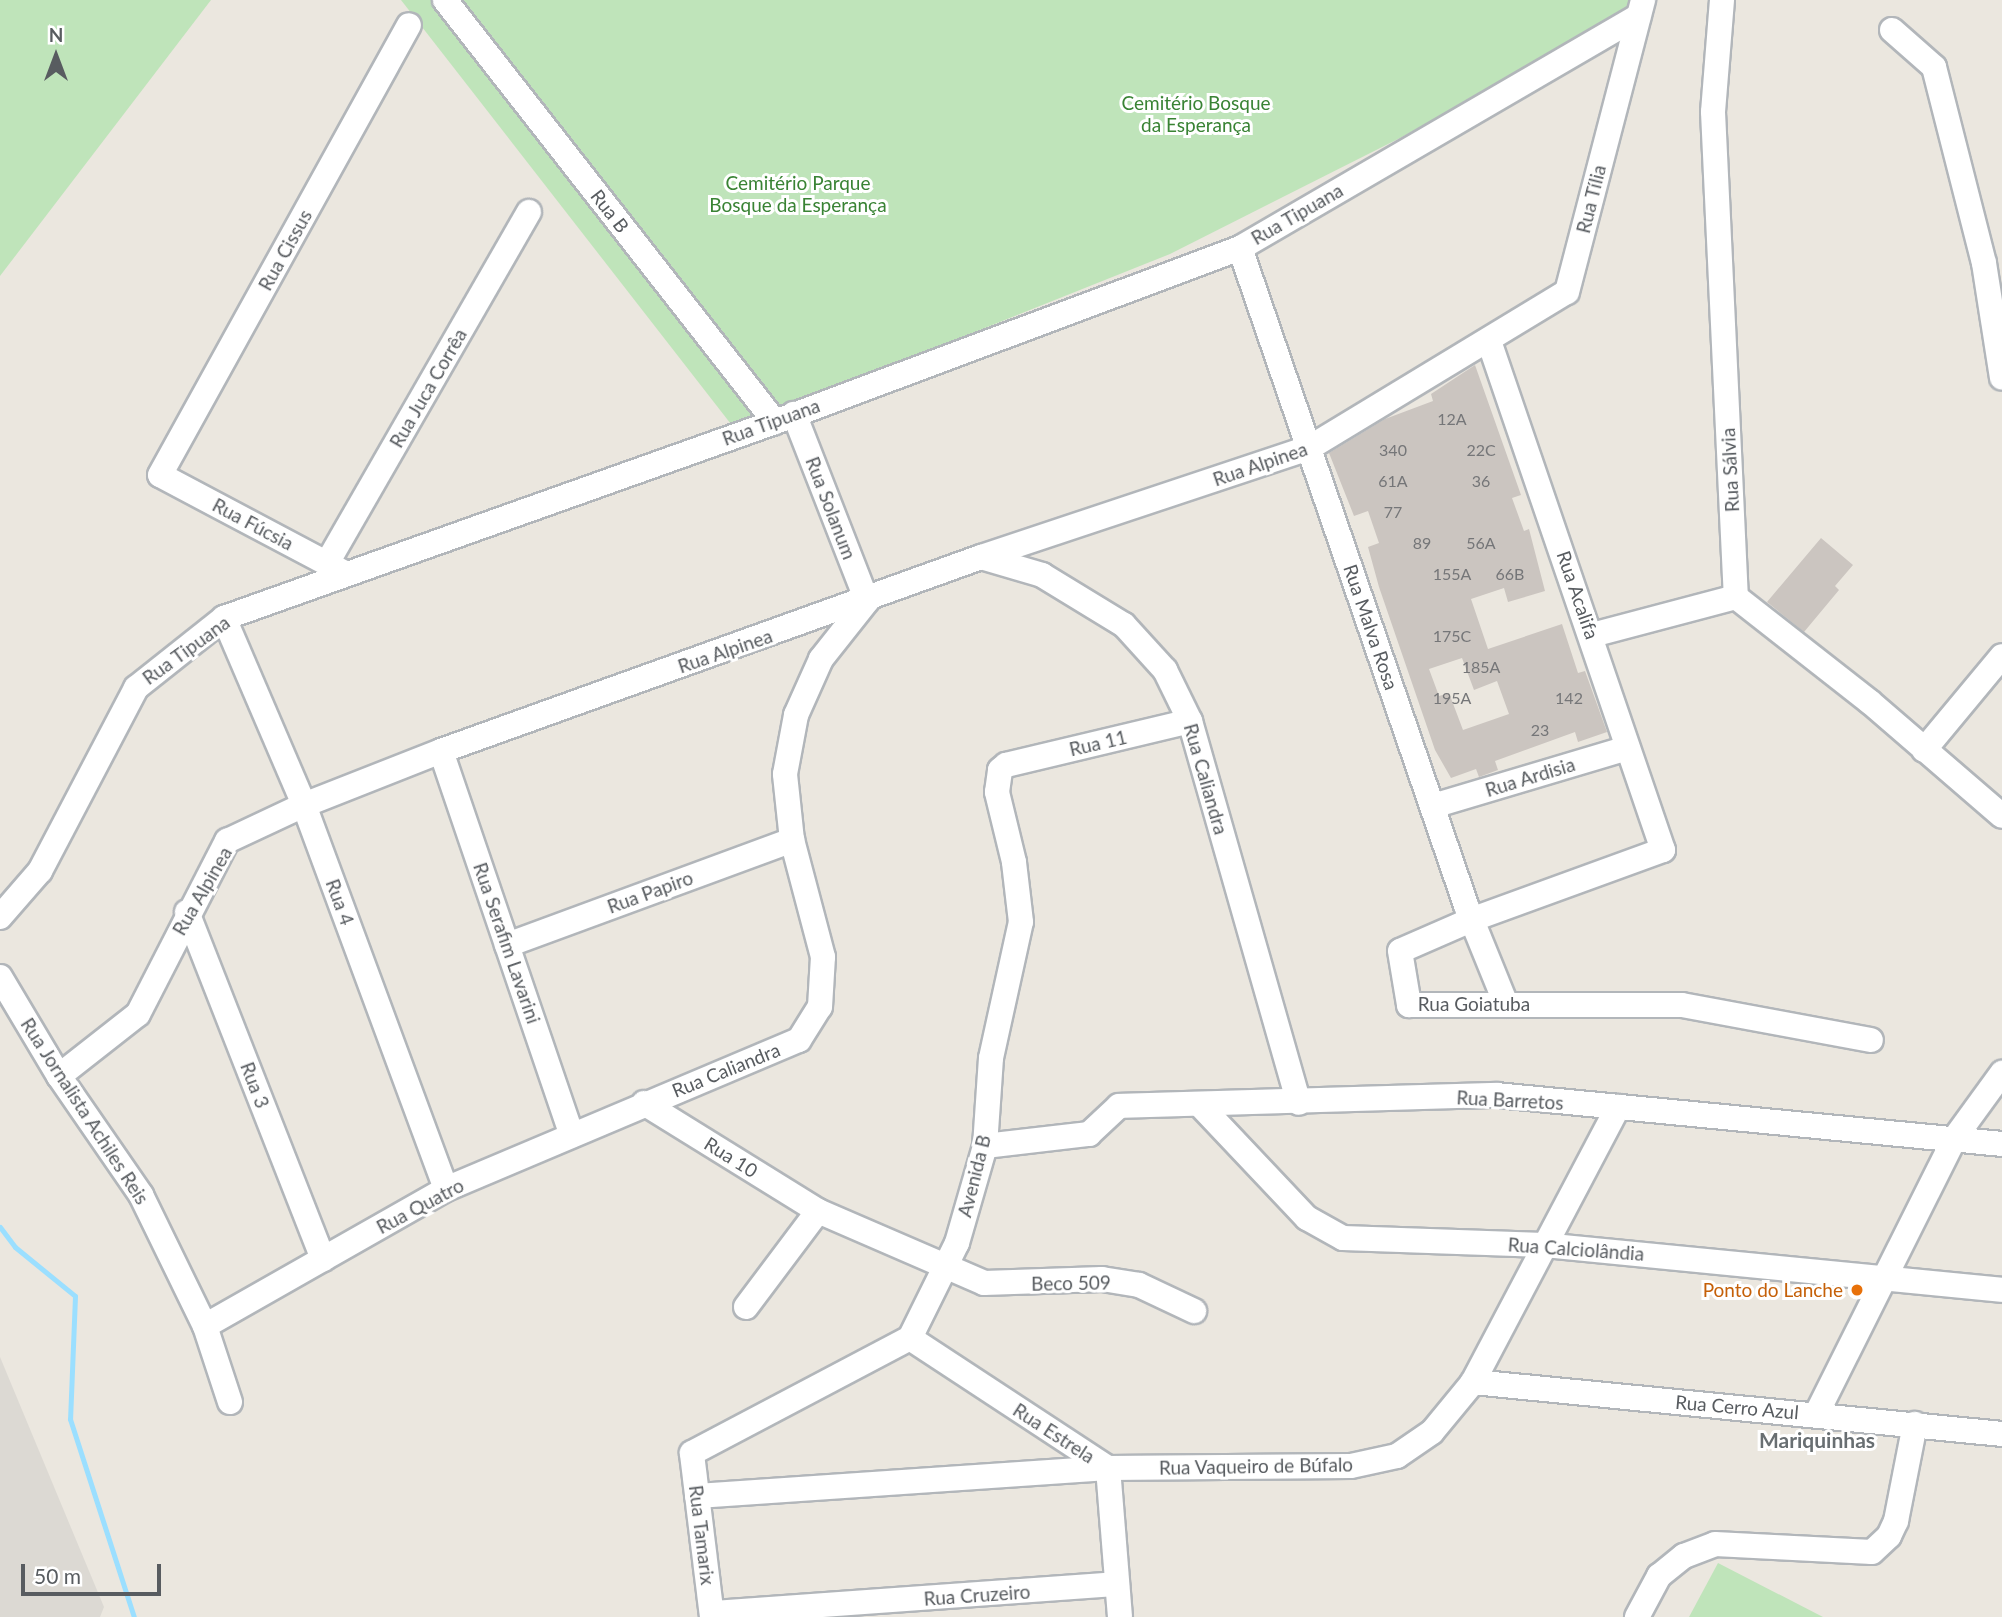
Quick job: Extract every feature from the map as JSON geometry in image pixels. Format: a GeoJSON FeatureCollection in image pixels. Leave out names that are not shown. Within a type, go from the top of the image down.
{"type":"FeatureCollection","features":[{"type":"Feature","properties":{"kind":"street","name":"Rua B"},"geometry":{"type":"LineString","coordinates":[[445,0],[785,418]]}},
{"type":"Feature","properties":{"kind":"street","name":"Rua Sálvia"},"geometry":{"type":"LineString","coordinates":[[1722,0],[1713,113],[1736,597]]}},
{"type":"Feature","properties":{"kind":"street","name":"Rua Tipuana"},"geometry":{"type":"LineString","coordinates":[[0,917],[40,871],[136,688],[224,618],[336,568],[785,418],[1240,248],[1641,8]]}},
{"type":"Feature","properties":{"kind":"street","name":"Rua Tília"},"geometry":{"type":"LineString","coordinates":[[1489,341],[1567,292],[1641,8]]}},
{"type":"Feature","properties":{"kind":"street","name":"Rua Cissus"},"geometry":{"type":"LineString","coordinates":[[160,475],[409,25]]}},
{"type":"Feature","properties":{"kind":"street"},"geometry":{"type":"LineString","coordinates":[[1892,30],[1934,67],[1993,265],[2002,378]]}},
{"type":"Feature","properties":{"kind":"street","name":"Rua Juca Corrêa"},"geometry":{"type":"LineString","coordinates":[[336,568],[529,212]]}},
{"type":"Feature","properties":{"kind":"street","name":"Rua Malva Rosa"},"geometry":{"type":"LineString","coordinates":[[1240,248],[1471,920],[1506,1004]]}},
{"type":"Feature","properties":{"kind":"street","name":"Rua Alpinea"},"geometry":{"type":"LineString","coordinates":[[59,1076],[138,1014],[187,912],[228,841],[304,805],[441,751],[867,601],[981,557],[1309,449],[1489,341]]}},
{"type":"Feature","properties":{"kind":"street","name":"Rua Acalifa"},"geometry":{"type":"LineString","coordinates":[[1489,341],[1592,635],[1663,850]]}},
{"type":"Feature","properties":{"kind":"street","name":"Rua Solanum"},"geometry":{"type":"LineString","coordinates":[[785,418],[867,601]]}},
{"type":"Feature","properties":{"kind":"street","name":"Rua Fúcsia"},"geometry":{"type":"LineString","coordinates":[[160,475],[336,568]]}},
{"type":"Feature","properties":{"kind":"street","name":"Rua Caliandra"},"geometry":{"type":"LineString","coordinates":[[981,557],[1042,575],[1124,625],[1165,670],[1190,720],[1299,1103]]}},
{"type":"Feature","properties":{"kind":"street"},"geometry":{"type":"LineString","coordinates":[[1592,635],[1736,597],[2002,816]]}},
{"type":"Feature","properties":{"kind":"street","name":"Rua Caliandra"},"geometry":{"type":"LineString","coordinates":[[643,1103],[799,1040],[820,1007],[823,957],[792,840],[785,774],[796,715],[821,659],[867,601]]}},
{"type":"Feature","properties":{"kind":"street","name":"Rua 4"},"geometry":{"type":"LineString","coordinates":[[224,618],[304,805],[446,1189]]}},
{"type":"Feature","properties":{"kind":"street"},"geometry":{"type":"LineString","coordinates":[[1924,750],[2002,656]]}},
{"type":"Feature","properties":{"kind":"street","name":"Rua 11"},"geometry":{"type":"LineString","coordinates":[[1006,765],[1190,720]]}},
{"type":"Feature","properties":{"kind":"street","name":"Rua Ardisia"},"geometry":{"type":"LineString","coordinates":[[1433,806],[1628,748]]}},
{"type":"Feature","properties":{"kind":"street","name":"Rua Serafim Lavarini"},"geometry":{"type":"LineString","coordinates":[[441,751],[572,1135]]}},
{"type":"Feature","properties":{"kind":"street","name":"Avenida B"},"geometry":{"type":"LineString","coordinates":[[910,1338],[957,1243],[985,1146],[991,1058],[1021,922],[1014,862],[997,792],[996,780],[1006,765]]}},
{"type":"Feature","properties":{"kind":"street","name":"Rua Papiro"},"geometry":{"type":"LineString","coordinates":[[507,945],[792,840]]}},
{"type":"Feature","properties":{"kind":"street","name":"Rua Goiatuba"},"geometry":{"type":"LineString","coordinates":[[1663,850],[1471,920],[1400,951],[1409,1005],[1682,1005],[1871,1040]]}},
{"type":"Feature","properties":{"kind":"street","name":"Rua 3"},"geometry":{"type":"LineString","coordinates":[[187,912],[323,1259]]}},
{"type":"Feature","properties":{"kind":"street","name":"Rua Jornalista Achiles Reis"},"geometry":{"type":"LineString","coordinates":[[0,977],[59,1076],[141,1195],[205,1326],[230,1402]]}},
{"type":"Feature","properties":{"kind":"street"},"geometry":{"type":"LineString","coordinates":[[1816,1415],[1883,1276],[1954,1139],[2002,1073]]}},
{"type":"Feature","properties":{"kind":"street","name":"Rua Barretos"},"geometry":{"type":"LineString","coordinates":[[985,1146],[1089,1134],[1119,1106],[1201,1106],[1496,1095],[2002,1144]]}},
{"type":"Feature","properties":{"kind":"street","name":"Rua Quatro"},"geometry":{"type":"LineString","coordinates":[[205,1326],[446,1189],[643,1103]]}},
{"type":"Feature","properties":{"kind":"street","name":"Rua 10"},"geometry":{"type":"LineString","coordinates":[[643,1103],[818,1211],[945,1268]]}},
{"type":"Feature","properties":{"kind":"street","name":"Rua Calciolândia"},"geometry":{"type":"LineString","coordinates":[[1201,1106],[1307,1218],[1343,1238],[1544,1245],[1883,1276],[2002,1290]]}},
{"type":"Feature","properties":{"kind":"street","name":"Rua Vaqueiro de Búfalo"},"geometry":{"type":"LineString","coordinates":[[697,1496],[1108,1468],[1351,1466],[1397,1456],[1432,1432],[1473,1382],[1618,1107]]}},
{"type":"Feature","properties":{"kind":"street"},"geometry":{"type":"LineString","coordinates":[[746,1307],[818,1211]]}},
{"type":"Feature","properties":{"kind":"street","name":"Beco 509"},"geometry":{"type":"LineString","coordinates":[[945,1268],[984,1283],[1102,1279],[1127,1283],[1194,1311]]}},
{"type":"Feature","properties":{"kind":"street","name":"Rua Tamarix"},"geometry":{"type":"LineString","coordinates":[[712,1615],[692,1453],[910,1338]]}},
{"type":"Feature","properties":{"kind":"street","name":"Rua Estrela"},"geometry":{"type":"LineString","coordinates":[[910,1338],[1108,1468],[1121,1617]]}},
{"type":"Feature","properties":{"kind":"street","name":"Rua Cerro Azul"},"geometry":{"type":"LineString","coordinates":[[1473,1382],[2002,1434]]}},
{"type":"Feature","properties":{"kind":"street"},"geometry":{"type":"LineString","coordinates":[[1637,1617],[1658,1576],[1684,1556],[1715,1544],[1872,1552],[1889,1536],[1896,1521],[1915,1424]]}},
{"type":"Feature","properties":{"kind":"street","name":"Rua Cruzeiro"},"geometry":{"type":"LineString","coordinates":[[712,1615],[919,1608],[1117,1584]]}},
{"type":"Feature","properties":{"kind":"shaded area"},"geometry":{"type":"Polygon","coordinates":[[[0,1357],[104,1607],[100,1617],[0,1617],[0,1357]]]}},
{"type":"Feature","properties":{"kind":"green space"},"geometry":{"type":"Polygon","coordinates":[[[0,0],[211,0],[0,276],[0,0]]]}},
{"type":"Feature","properties":{"kind":"green space","name":"Cemitério Parque Bosque da Esperança"},"geometry":{"type":"Polygon","coordinates":[[[401,0],[1633,0],[1628,13],[1400,138],[1170,254],[734,428],[401,0]]]}},
{"type":"Feature","properties":{"kind":"green space"},"geometry":{"type":"Polygon","coordinates":[[[1718,1563],[1823,1617],[1689,1617],[1718,1563]]]}},
{"type":"Feature","properties":{"kind":"building"},"geometry":{"type":"Polygon","coordinates":[[[1475,365],[1521,495],[1512,498],[1524,531],[1529,529],[1545,591],[1508,602],[1504,588],[1471,599],[1488,649],[1562,624],[1578,673],[1585,671],[1607,732],[1578,742],[1575,732],[1495,761],[1498,770],[1479,777],[1476,769],[1451,778],[1435,750],[1379,587],[1368,547],[1379,543],[1368,511],[1354,516],[1329,453],[1385,419],[1433,401],[1431,394],[1475,365]],[[1462,658],[1429,669],[1439,696],[1449,693],[1463,730],[1509,714],[1497,681],[1474,690],[1462,658]]]}},
{"type":"Feature","properties":{"kind":"building"},"geometry":{"type":"Polygon","coordinates":[[[1821,538],[1853,565],[1835,586],[1839,590],[1804,632],[1767,602],[1821,538]]]}},
{"type":"Feature","properties":{"kind":"waterway"},"geometry":{"type":"LineString","coordinates":[[0,1227],[15,1247],[75,1296],[70,1419],[134,1617]]}},
{"type":"Feature","properties":{"kind":"place","name":"Ponto do Lanche"},"geometry":{"type":"Point","coordinates":[1857,1290]}},
{"type":"Feature","properties":{"kind":"district","name":"Mariquinhas"},"geometry":{"type":"Point","coordinates":[1817,1440]}},
{"type":"Feature","properties":{"kind":"park label","name":"Cemitério Bosque da Esperança"},"geometry":{"type":"Point","coordinates":[1196,114]}}]}
